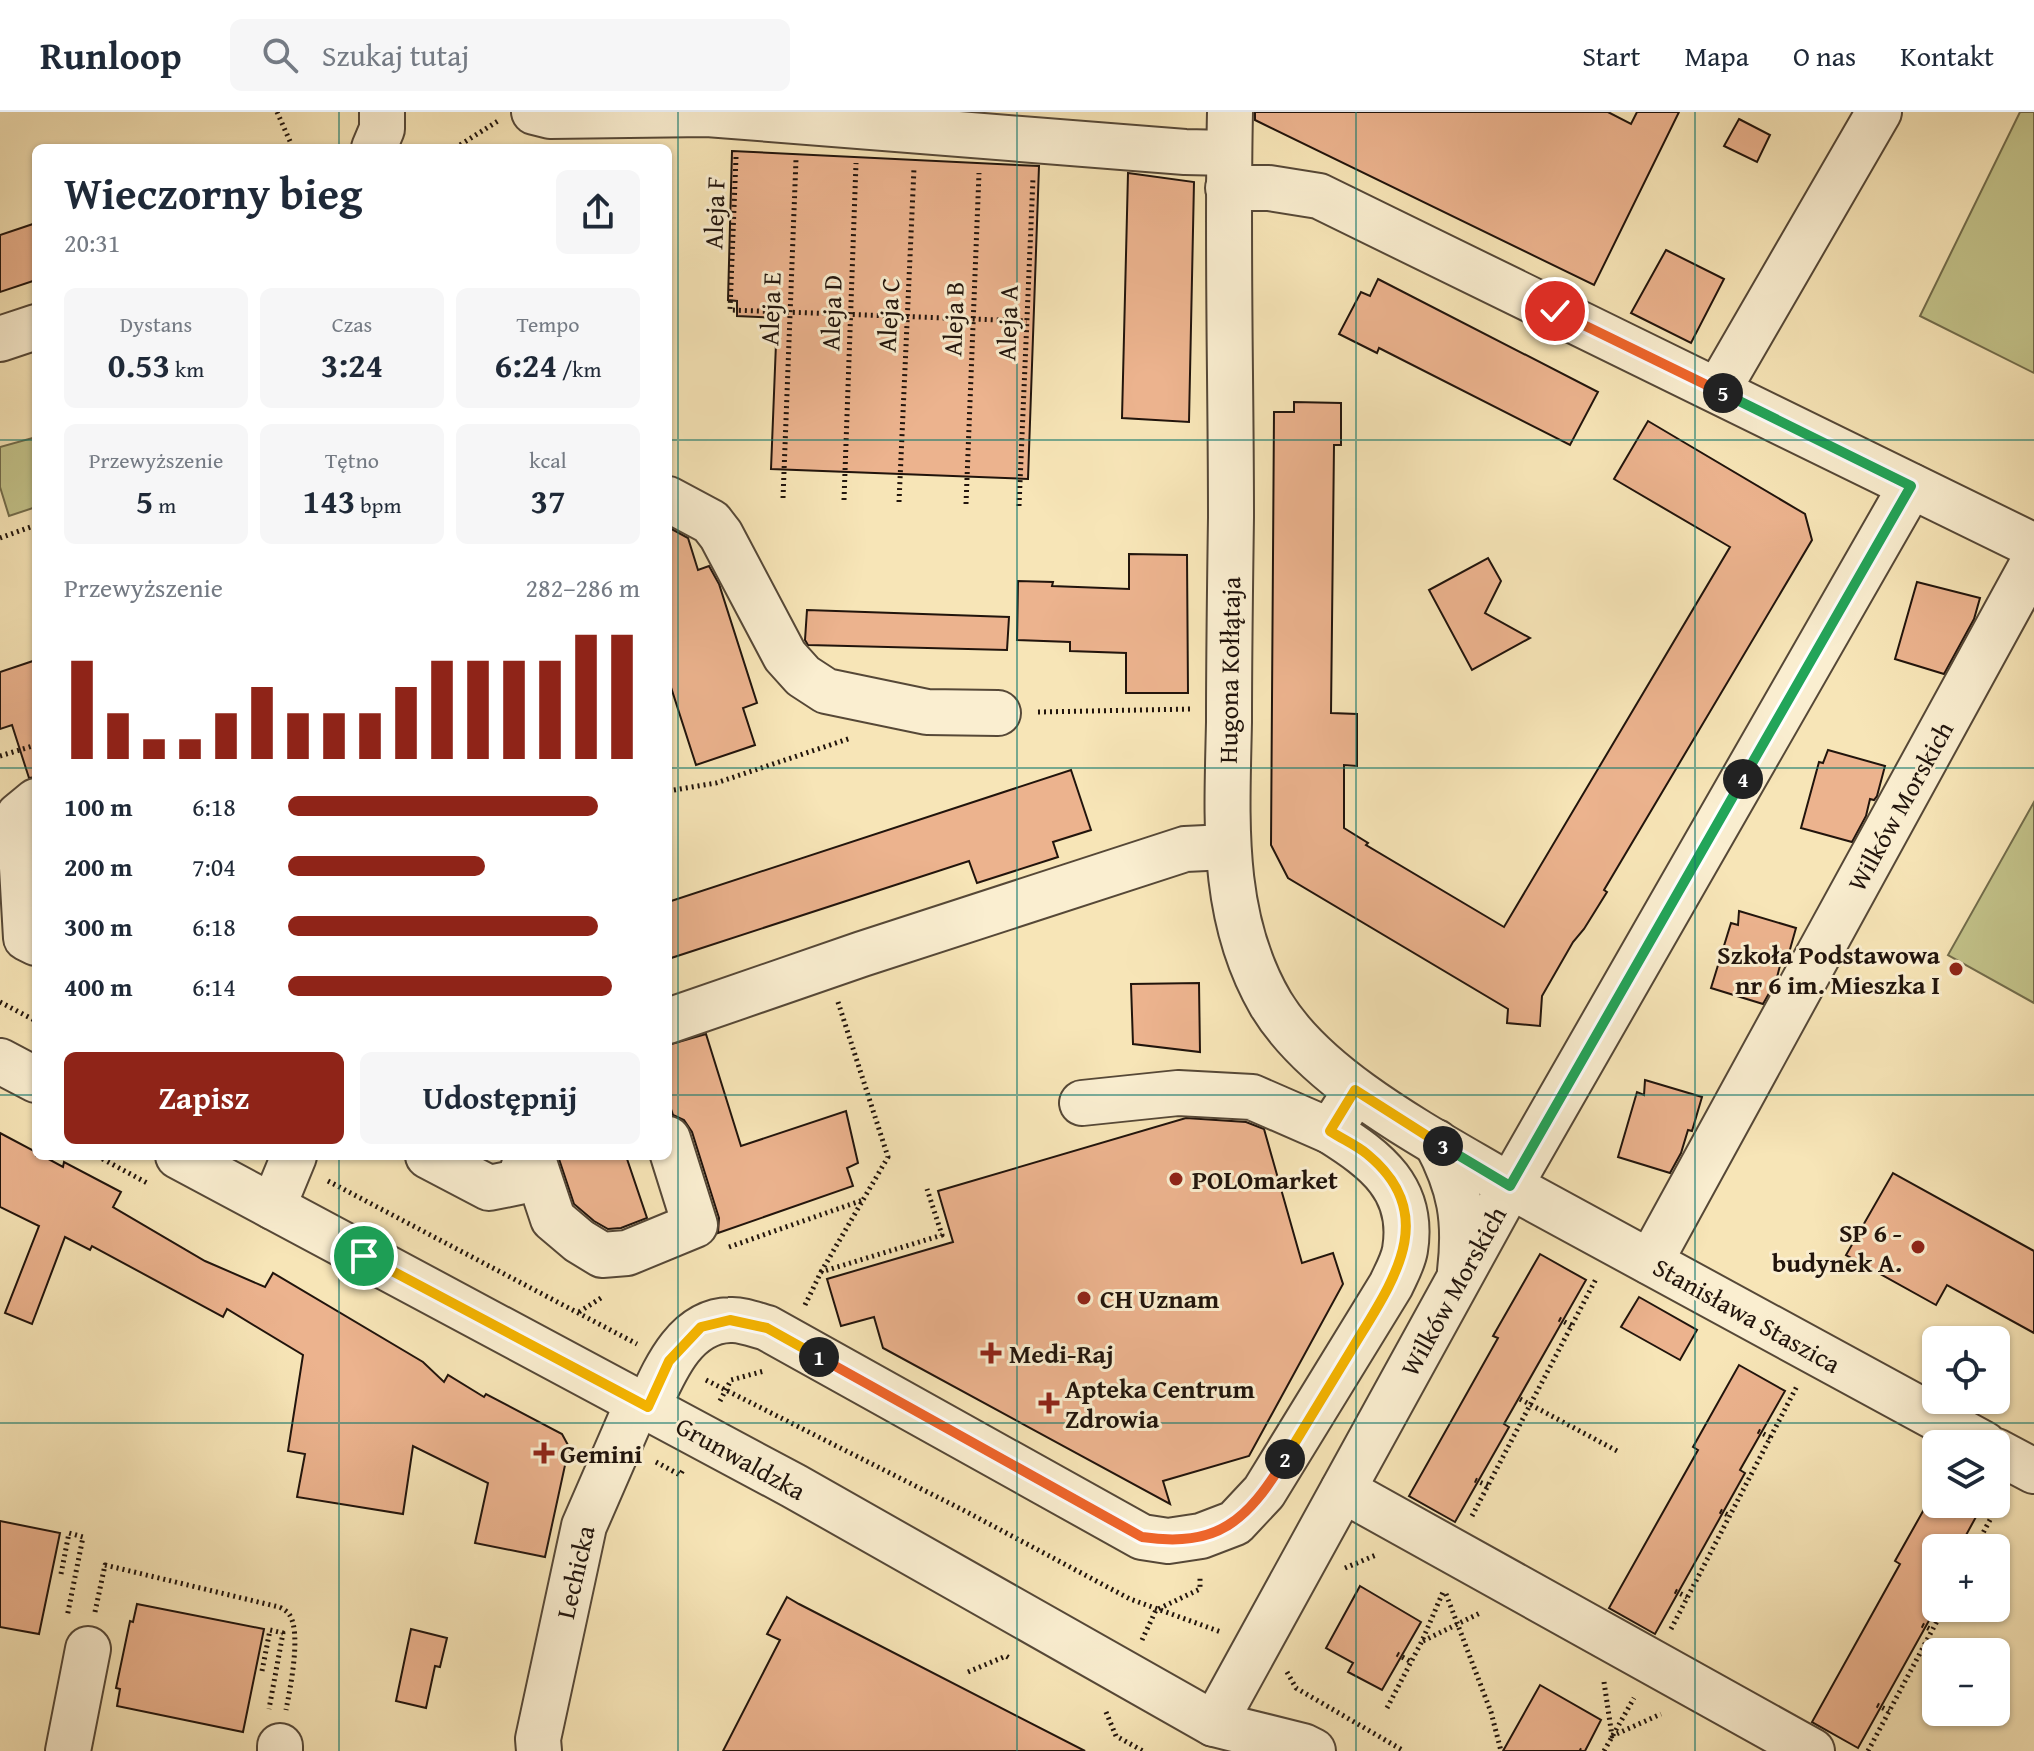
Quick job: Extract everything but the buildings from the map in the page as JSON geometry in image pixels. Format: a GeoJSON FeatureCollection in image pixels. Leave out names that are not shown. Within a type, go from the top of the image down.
{"type":"FeatureCollection","features":[{"type":"Feature","properties":{"kind":"street"},"geometry":{"type":"LineString","coordinates":[[1718,390],[1879,112]]}},
{"type":"Feature","properties":{"kind":"street"},"geometry":{"type":"LineString","coordinates":[[518,116],[707,114],[1035,141],[1229,151],[1269,188],[1319,196],[2034,546]]}},
{"type":"Feature","properties":{"kind":"street","name":"Hugona Kołłątaja"},"geometry":{"type":"LineString","coordinates":[[1229,151],[1231,514],[1227,847],[1236,913],[1252,967],[1272,1006],[1313,1055],[1355,1090],[1510,1186]]}},
{"type":"Feature","properties":{"kind":"street"},"geometry":{"type":"LineString","coordinates":[[0,339],[32,328]]}},
{"type":"Feature","properties":{"kind":"street"},"geometry":{"type":"LineString","coordinates":[[0,361],[32,350]]}},
{"type":"Feature","properties":{"kind":"street","name":"Wilków Morskich"},"geometry":{"type":"LineString","coordinates":[[1228,1737],[1343,1490],[1510,1186],[1911,486]]}},
{"type":"Feature","properties":{"kind":"street"},"geometry":{"type":"LineString","coordinates":[[672,501],[711,522],[721,535],[785,656],[803,676],[826,691],[927,712],[998,713]]}},
{"type":"Feature","properties":{"kind":"street","name":"Wilków Morskich"},"geometry":{"type":"LineString","coordinates":[[1650,1262],[2034,561]]}},
{"type":"Feature","properties":{"kind":"street"},"geometry":{"type":"LineString","coordinates":[[21,936],[19,815],[32,804]]}},
{"type":"Feature","properties":{"kind":"street"},"geometry":{"type":"LineString","coordinates":[[672,1020],[1185,849],[1227,847]]}},
{"type":"Feature","properties":{"kind":"street"},"geometry":{"type":"LineString","coordinates":[[0,1061],[32,1078]]}},
{"type":"Feature","properties":{"kind":"street"},"geometry":{"type":"LineString","coordinates":[[1330,1131],[1355,1090]]}},
{"type":"Feature","properties":{"kind":"street","name":"Lechicka"},"geometry":{"type":"LineString","coordinates":[[539,1751],[538,1739],[584,1526],[643,1404],[669,1361],[701,1327],[730,1320],[767,1328],[1142,1537],[1168,1541],[1201,1536],[1235,1523],[1264,1492],[1391,1285],[1405,1252],[1406,1225],[1402,1201],[1390,1179],[1367,1154],[1330,1131],[1252,1097],[1178,1093],[1082,1103]]}},
{"type":"Feature","properties":{"kind":"street"},"geometry":{"type":"LineString","coordinates":[[1436,1142],[1451,1172],[1461,1204],[1464,1238],[1459,1281]]}},
{"type":"Feature","properties":{"kind":"street"},"geometry":{"type":"LineString","coordinates":[[531,1160],[553,1219],[602,1255],[627,1253],[695,1225],[672,1152]]}},
{"type":"Feature","properties":{"kind":"street","name":"Grunwaldzka"},"geometry":{"type":"LineString","coordinates":[[185,1160],[643,1404],[1228,1737],[1303,1746],[1313,1751]]}},
{"type":"Feature","properties":{"kind":"street"},"geometry":{"type":"LineString","coordinates":[[273,1207],[292,1160]]}},
{"type":"Feature","properties":{"kind":"street"},"geometry":{"type":"LineString","coordinates":[[436,1160],[489,1188],[519,1182],[528,1160]]}},
{"type":"Feature","properties":{"kind":"street"},"geometry":{"type":"LineString","coordinates":[[654,1160],[676,1234]]}},
{"type":"Feature","properties":{"kind":"street","name":"Stanisława Staszica"},"geometry":{"type":"LineString","coordinates":[[1510,1186],[1958,1430]]}},
{"type":"Feature","properties":{"kind":"street"},"geometry":{"type":"LineString","coordinates":[[1343,1490],[1812,1751]]}},
{"type":"Feature","properties":{"kind":"street"},"geometry":{"type":"LineString","coordinates":[[68,1751],[89,1644]]}},
{"type":"Feature","properties":{"kind":"path"},"geometry":{"type":"LineString","coordinates":[[277,112],[291,144]]}},
{"type":"Feature","properties":{"kind":"path"},"geometry":{"type":"LineString","coordinates":[[463,144],[518,116]]}},
{"type":"Feature","properties":{"kind":"path","name":"Aleja F"},"geometry":{"type":"LineString","coordinates":[[737,117],[730,310],[790,312]]}},
{"type":"Feature","properties":{"kind":"path","name":"Aleja E"},"geometry":{"type":"LineString","coordinates":[[783,498],[797,122]]}},
{"type":"Feature","properties":{"kind":"path","name":"Aleja D"},"geometry":{"type":"LineString","coordinates":[[844,500],[857,126]]}},
{"type":"Feature","properties":{"kind":"path","name":"Aleja C"},"geometry":{"type":"LineString","coordinates":[[899,502],[916,131]]}},
{"type":"Feature","properties":{"kind":"path","name":"Aleja B"},"geometry":{"type":"LineString","coordinates":[[966,504],[980,136]]}},
{"type":"Feature","properties":{"kind":"path","name":"Aleja A"},"geometry":{"type":"LineString","coordinates":[[1019,506],[1035,141]]}},
{"type":"Feature","properties":{"kind":"path"},"geometry":{"type":"LineString","coordinates":[[790,312],[1027,321]]}},
{"type":"Feature","properties":{"kind":"path"},"geometry":{"type":"LineString","coordinates":[[0,538],[32,526]]}},
{"type":"Feature","properties":{"kind":"path"},"geometry":{"type":"LineString","coordinates":[[998,713],[1229,709]]}},
{"type":"Feature","properties":{"kind":"path"},"geometry":{"type":"LineString","coordinates":[[672,790],[716,783],[851,738]]}},
{"type":"Feature","properties":{"kind":"path"},"geometry":{"type":"LineString","coordinates":[[0,756],[32,746]]}},
{"type":"Feature","properties":{"kind":"path"},"geometry":{"type":"LineString","coordinates":[[821,1272],[888,1157],[827,967]]}},
{"type":"Feature","properties":{"kind":"path"},"geometry":{"type":"LineString","coordinates":[[0,1002],[32,1019]]}},
{"type":"Feature","properties":{"kind":"path"},"geometry":{"type":"LineString","coordinates":[[294,1160],[669,1361],[965,1511],[1130,1599],[1216,1630]]}},
{"type":"Feature","properties":{"kind":"path"},"geometry":{"type":"LineString","coordinates":[[1387,1708],[1422,1641],[1444,1589],[1453,1552],[1598,1275]]}},
{"type":"Feature","properties":{"kind":"path"},"geometry":{"type":"LineString","coordinates":[[1559,1319],[1572,1326]]}},
{"type":"Feature","properties":{"kind":"path"},"geometry":{"type":"LineString","coordinates":[[1612,1736],[1660,1716],[1687,1597],[1803,1375]]}},
{"type":"Feature","properties":{"kind":"path"},"geometry":{"type":"LineString","coordinates":[[1520,1399],[1619,1452]]}},
{"type":"Feature","properties":{"kind":"path"},"geometry":{"type":"LineString","coordinates":[[1758,1431],[1771,1438]]}},
{"type":"Feature","properties":{"kind":"path"},"geometry":{"type":"LineString","coordinates":[[1475,1480],[1488,1486]]}},
{"type":"Feature","properties":{"kind":"path"},"geometry":{"type":"LineString","coordinates":[[1720,1511],[1730,1516]]}},
{"type":"Feature","properties":{"kind":"path"},"geometry":{"type":"LineString","coordinates":[[61,1574],[69,1533],[83,1537],[63,1634],[89,1644],[105,1565],[279,1607],[289,1613],[294,1627],[292,1676],[278,1734]]}},
{"type":"Feature","properties":{"kind":"path"},"geometry":{"type":"LineString","coordinates":[[1422,1641],[1492,1606],[1506,1581]]}},
{"type":"Feature","properties":{"kind":"path"},"geometry":{"type":"LineString","coordinates":[[1675,1591],[1687,1597]]}},
{"type":"Feature","properties":{"kind":"path"},"geometry":{"type":"LineString","coordinates":[[1868,1751],[1936,1622]]}},
{"type":"Feature","properties":{"kind":"path"},"geometry":{"type":"LineString","coordinates":[[1922,1625],[1932,1630]]}},
{"type":"Feature","properties":{"kind":"path"},"geometry":{"type":"LineString","coordinates":[[262,1671],[270,1630],[283,1633],[278,1734]]}},
{"type":"Feature","properties":{"kind":"path"},"geometry":{"type":"LineString","coordinates":[[1397,1654],[1411,1662]]}},
{"type":"Feature","properties":{"kind":"path"},"geometry":{"type":"LineString","coordinates":[[1472,1661],[1491,1712],[1501,1751]]}},
{"type":"Feature","properties":{"kind":"path"},"geometry":{"type":"LineString","coordinates":[[1285,1668],[1296,1688],[1404,1751]]}},
{"type":"Feature","properties":{"kind":"path"},"geometry":{"type":"LineString","coordinates":[[1604,1751],[1612,1736],[1668,1671]]}},
{"type":"Feature","properties":{"kind":"path"},"geometry":{"type":"LineString","coordinates":[[1877,1705],[1889,1711]]}},
{"type":"Feature","properties":{"kind":"path"},"geometry":{"type":"LineString","coordinates":[[1106,1712],[1116,1736],[1143,1751]]}},
{"type":"Feature","properties":{"kind":"green space"},"geometry":{"type":"Polygon","coordinates":[[[2020,112],[2034,112],[2034,373],[1920,316],[2020,112]]]}},
{"type":"Feature","properties":{"kind":"green space"},"geometry":{"type":"Polygon","coordinates":[[[32,438],[32,508],[9,516],[0,487],[0,447],[32,438]]]}},
{"type":"Feature","properties":{"kind":"green space"},"geometry":{"type":"Polygon","coordinates":[[[2034,802],[2034,1003],[1948,955],[2034,802]]]}},
{"type":"Feature","properties":{"kind":"place","name":"Szkoła Podstawowa nr 6 im. Mieszka I"},"geometry":{"type":"Point","coordinates":[1956,969]}},
{"type":"Feature","properties":{"kind":"place","name":"POLOmarket"},"geometry":{"type":"Point","coordinates":[1176,1179]}},
{"type":"Feature","properties":{"kind":"place","name":"SP 6 - budynek A."},"geometry":{"type":"Point","coordinates":[1918,1247]}},
{"type":"Feature","properties":{"kind":"place","name":"CH Uznam"},"geometry":{"type":"Point","coordinates":[1084,1298]}},
{"type":"Feature","properties":{"kind":"place","name":"Medi-Raj"},"geometry":{"type":"Point","coordinates":[991,1353]}},
{"type":"Feature","properties":{"kind":"place","name":"Apteka Centrum Zdrowia"},"geometry":{"type":"Point","coordinates":[1049,1403]}},
{"type":"Feature","properties":{"kind":"place","name":"Gemini"},"geometry":{"type":"Point","coordinates":[544,1453]}},
{"type":"Feature","properties":{"kind":"route"},"geometry":{"type":"LineString","coordinates":[[364,1256],[648,1407],[669,1361],[701,1327],[730,1320],[767,1328],[1142,1537],[1168,1541],[1201,1536],[1235,1523],[1264,1492],[1391,1285],[1405,1252],[1406,1225],[1402,1201],[1390,1179],[1367,1154],[1330,1131],[1355,1090],[1510,1186],[1911,486],[1555,311]]}}]}
